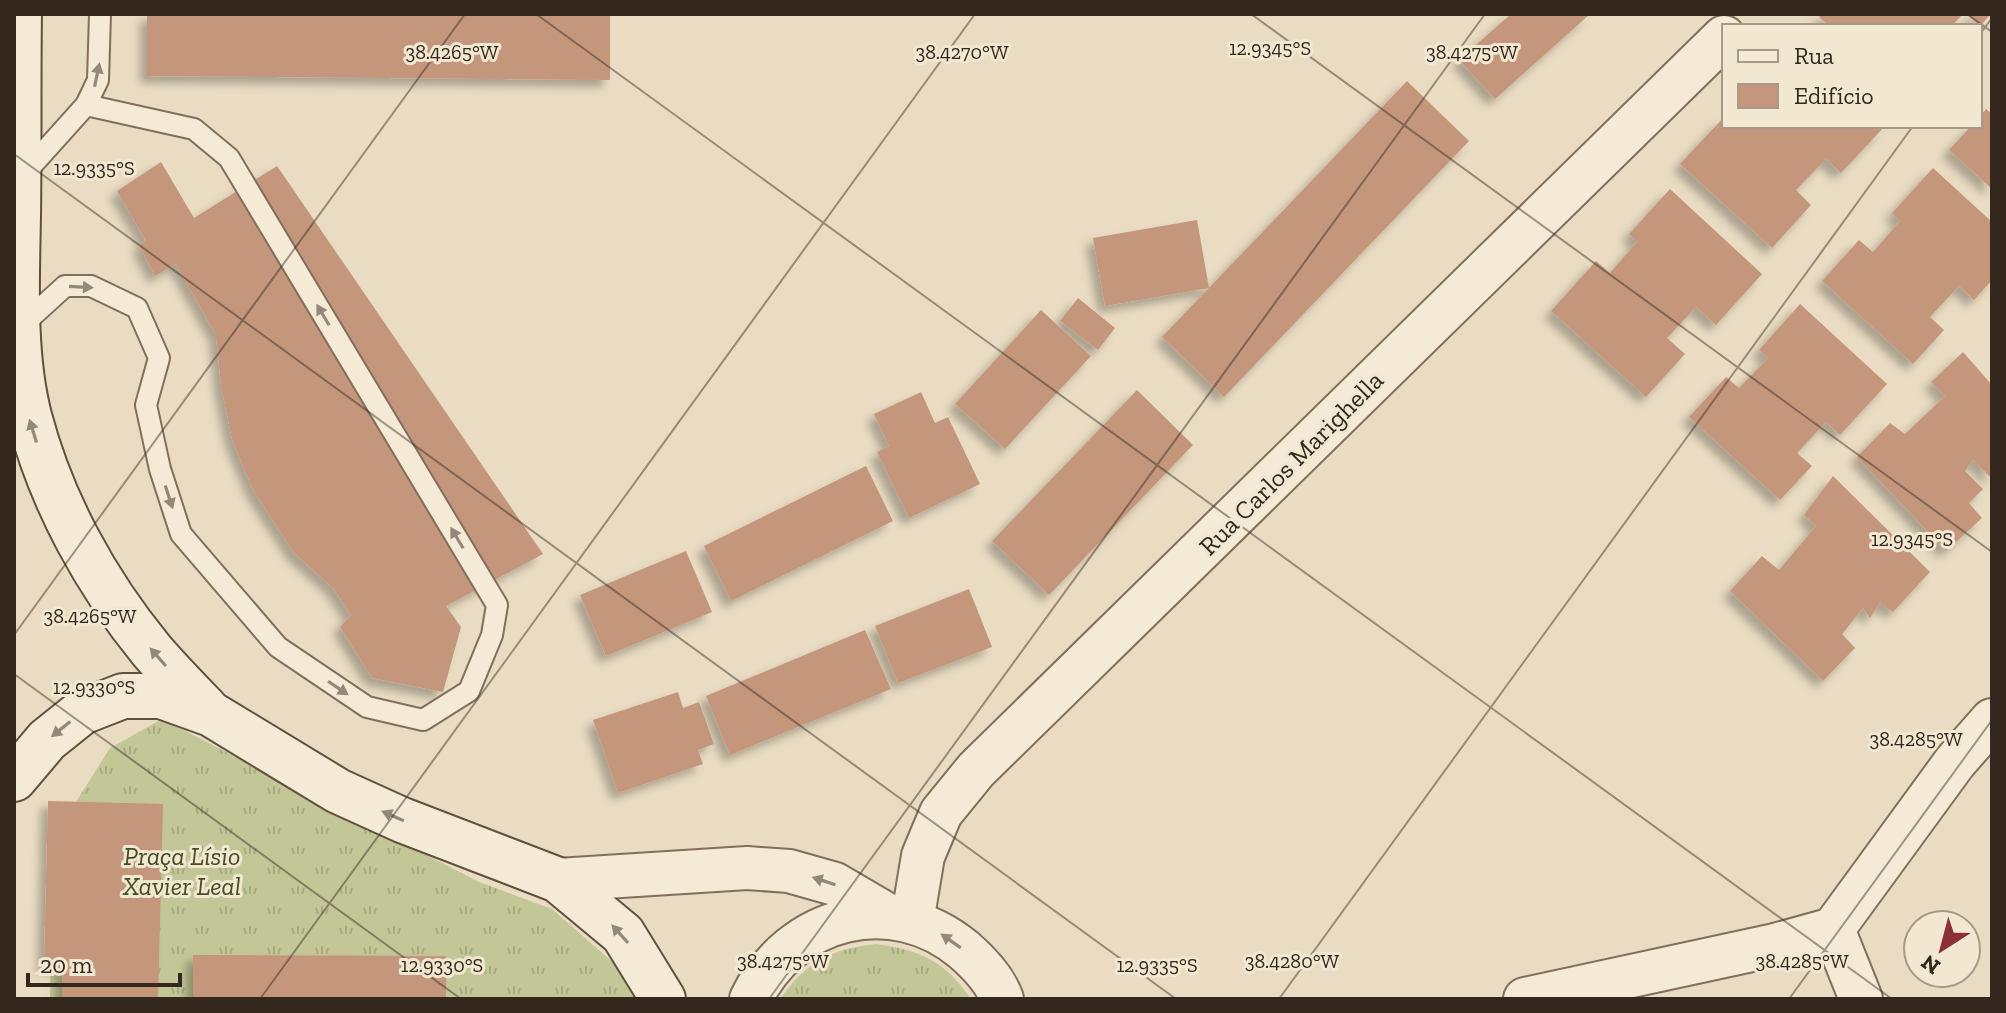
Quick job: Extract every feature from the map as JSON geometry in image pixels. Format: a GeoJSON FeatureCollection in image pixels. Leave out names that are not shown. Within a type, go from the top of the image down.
{"type":"FeatureCollection","features":[{"type":"Feature","properties":{"kind":"main road"},"geometry":{"type":"LineString","coordinates":[[19,14],[19,328],[28,413],[47,476],[73,532],[152,651],[211,714]]}},
{"type":"Feature","properties":{"kind":"main road"},"geometry":{"type":"LineString","coordinates":[[14,779],[47,740],[82,712],[123,696],[161,696],[211,714],[338,791],[402,820],[558,880],[623,934],[663,999]]}},
{"type":"Feature","properties":{"kind":"street","name":"Rua Carlos Marighella"},"geometry":{"type":"LineString","coordinates":[[903,920],[923,856],[941,813],[976,770],[1722,39]]}},
{"type":"Feature","properties":{"kind":"street"},"geometry":{"type":"LineString","coordinates":[[1525,999],[1775,945],[1833,929],[1955,762],[1992,720]]}},
{"type":"Feature","properties":{"kind":"street"},"geometry":{"type":"LineString","coordinates":[[558,880],[747,868],[789,871],[835,884],[903,920],[947,937],[977,961],[1002,999]]}},
{"type":"Feature","properties":{"kind":"street"},"geometry":{"type":"LineString","coordinates":[[751,999],[761,978],[786,950],[818,930],[854,919],[903,920]]}},
{"type":"Feature","properties":{"kind":"street"},"geometry":{"type":"LineString","coordinates":[[1833,929],[1861,999]]}},
{"type":"Feature","properties":{"kind":"lane"},"geometry":{"type":"LineString","coordinates":[[18,180],[86,105],[98,80],[100,14]]}},
{"type":"Feature","properties":{"kind":"lane"},"geometry":{"type":"LineString","coordinates":[[19,328],[65,286],[91,286],[137,308],[159,358],[146,405],[160,469],[181,534],[278,647],[367,707],[423,720],[469,691],[492,635],[497,605],[229,158],[194,129],[86,105]]}},
{"type":"Feature","properties":{"kind":"green space","name":"Praça Lísio Xavier Leal"},"geometry":{"type":"Polygon","coordinates":[[[162,719],[479,882],[552,909],[633,980],[637,999],[50,999],[52,840],[110,748],[162,719]]]}},
{"type":"Feature","properties":{"kind":"green space"},"geometry":{"type":"Polygon","coordinates":[[[876,944],[919,954],[941,966],[971,999],[780,999],[800,976],[821,960],[846,950],[876,944]]]}},
{"type":"Feature","properties":{"kind":"building"},"geometry":{"type":"Polygon","coordinates":[[[147,14],[610,14],[610,80],[147,76],[147,14]]]}},
{"type":"Feature","properties":{"kind":"building"},"geometry":{"type":"Polygon","coordinates":[[[1511,14],[1590,14],[1495,99],[1459,60],[1511,14]]]}},
{"type":"Feature","properties":{"kind":"building"},"geometry":{"type":"Polygon","coordinates":[[[1822,14],[1963,14],[1954,24],[1827,24],[1819,17],[1822,14]]]}},
{"type":"Feature","properties":{"kind":"building"},"geometry":{"type":"Polygon","coordinates":[[[1966,14],[1991,14],[1982,24],[1966,14]]]}},
{"type":"Feature","properties":{"kind":"building"},"geometry":{"type":"Polygon","coordinates":[[[1407,81],[1469,141],[1224,397],[1162,337],[1407,81]]]}},
{"type":"Feature","properties":{"kind":"building"},"geometry":{"type":"Polygon","coordinates":[[[1986,109],[1992,114],[1992,189],[1949,150],[1969,128],[1982,128],[1982,114],[1986,109]]]}},
{"type":"Feature","properties":{"kind":"building"},"geometry":{"type":"Polygon","coordinates":[[[1722,119],[1722,128],[1883,128],[1841,173],[1826,159],[1796,190],[1811,205],[1772,248],[1680,164],[1722,119]]]}},
{"type":"Feature","properties":{"kind":"building"},"geometry":{"type":"Polygon","coordinates":[[[161,162],[194,218],[277,166],[543,554],[446,606],[461,627],[443,692],[372,678],[340,627],[351,615],[333,588],[294,553],[253,490],[232,439],[221,385],[216,335],[176,264],[155,276],[139,245],[146,241],[117,191],[161,162]]]}},
{"type":"Feature","properties":{"kind":"building"},"geometry":{"type":"Polygon","coordinates":[[[1933,168],[1992,222],[1992,280],[1974,300],[1959,286],[1930,317],[1944,330],[1913,364],[1822,281],[1859,240],[1873,252],[1900,221],[1892,213],[1933,168]]]}},
{"type":"Feature","properties":{"kind":"building"},"geometry":{"type":"Polygon","coordinates":[[[1670,189],[1762,274],[1716,325],[1696,307],[1667,338],[1685,354],[1646,397],[1551,311],[1596,261],[1610,273],[1637,242],[1629,234],[1670,189]]]}},
{"type":"Feature","properties":{"kind":"building"},"geometry":{"type":"Polygon","coordinates":[[[1197,220],[1209,288],[1105,306],[1093,238],[1197,220]]]}},
{"type":"Feature","properties":{"kind":"building"},"geometry":{"type":"Polygon","coordinates":[[[1078,298],[1115,328],[1098,350],[1060,321],[1078,298]]]}},
{"type":"Feature","properties":{"kind":"building"},"geometry":{"type":"Polygon","coordinates":[[[1800,304],[1887,384],[1840,435],[1826,422],[1797,453],[1812,466],[1780,500],[1689,417],[1726,377],[1739,388],[1768,358],[1759,350],[1800,304]]]}},
{"type":"Feature","properties":{"kind":"building"},"geometry":{"type":"Polygon","coordinates":[[[1041,310],[1091,356],[1005,449],[955,404],[1041,310]]]}},
{"type":"Feature","properties":{"kind":"building"},"geometry":{"type":"Polygon","coordinates":[[[1963,352],[1992,385],[1992,479],[1973,460],[1965,471],[1983,489],[1969,503],[1982,518],[1946,551],[1857,457],[1890,423],[1905,434],[1945,396],[1931,382],[1963,352]]]}},
{"type":"Feature","properties":{"kind":"building"},"geometry":{"type":"Polygon","coordinates":[[[1137,390],[1193,445],[1049,595],[992,541],[1137,390]]]}},
{"type":"Feature","properties":{"kind":"building"},"geometry":{"type":"Polygon","coordinates":[[[921,392],[935,423],[948,417],[980,484],[909,518],[877,452],[889,446],[874,414],[921,392]]]}},
{"type":"Feature","properties":{"kind":"building"},"geometry":{"type":"Polygon","coordinates":[[[866,466],[893,521],[731,601],[704,546],[866,466]]]}},
{"type":"Feature","properties":{"kind":"building"},"geometry":{"type":"Polygon","coordinates":[[[1833,476],[1930,572],[1893,612],[1880,603],[1870,618],[1863,608],[1842,634],[1855,648],[1823,681],[1730,591],[1762,556],[1779,570],[1816,526],[1804,515],[1833,476]]]}},
{"type":"Feature","properties":{"kind":"building"},"geometry":{"type":"Polygon","coordinates":[[[686,551],[712,612],[606,656],[580,595],[686,551]]]}},
{"type":"Feature","properties":{"kind":"building"},"geometry":{"type":"Polygon","coordinates":[[[969,589],[992,647],[898,683],[875,626],[969,589]]]}},
{"type":"Feature","properties":{"kind":"building"},"geometry":{"type":"Polygon","coordinates":[[[865,630],[891,689],[730,755],[706,696],[865,630]]]}},
{"type":"Feature","properties":{"kind":"building"},"geometry":{"type":"Polygon","coordinates":[[[678,692],[683,708],[699,702],[714,744],[698,750],[703,764],[618,793],[593,720],[678,692]]]}},
{"type":"Feature","properties":{"kind":"building"},"geometry":{"type":"Polygon","coordinates":[[[48,801],[163,804],[158,999],[62,999],[62,967],[44,967],[48,801]]]}},
{"type":"Feature","properties":{"kind":"building"},"geometry":{"type":"Polygon","coordinates":[[[193,955],[446,956],[446,999],[193,999],[193,955]]]}}]}
